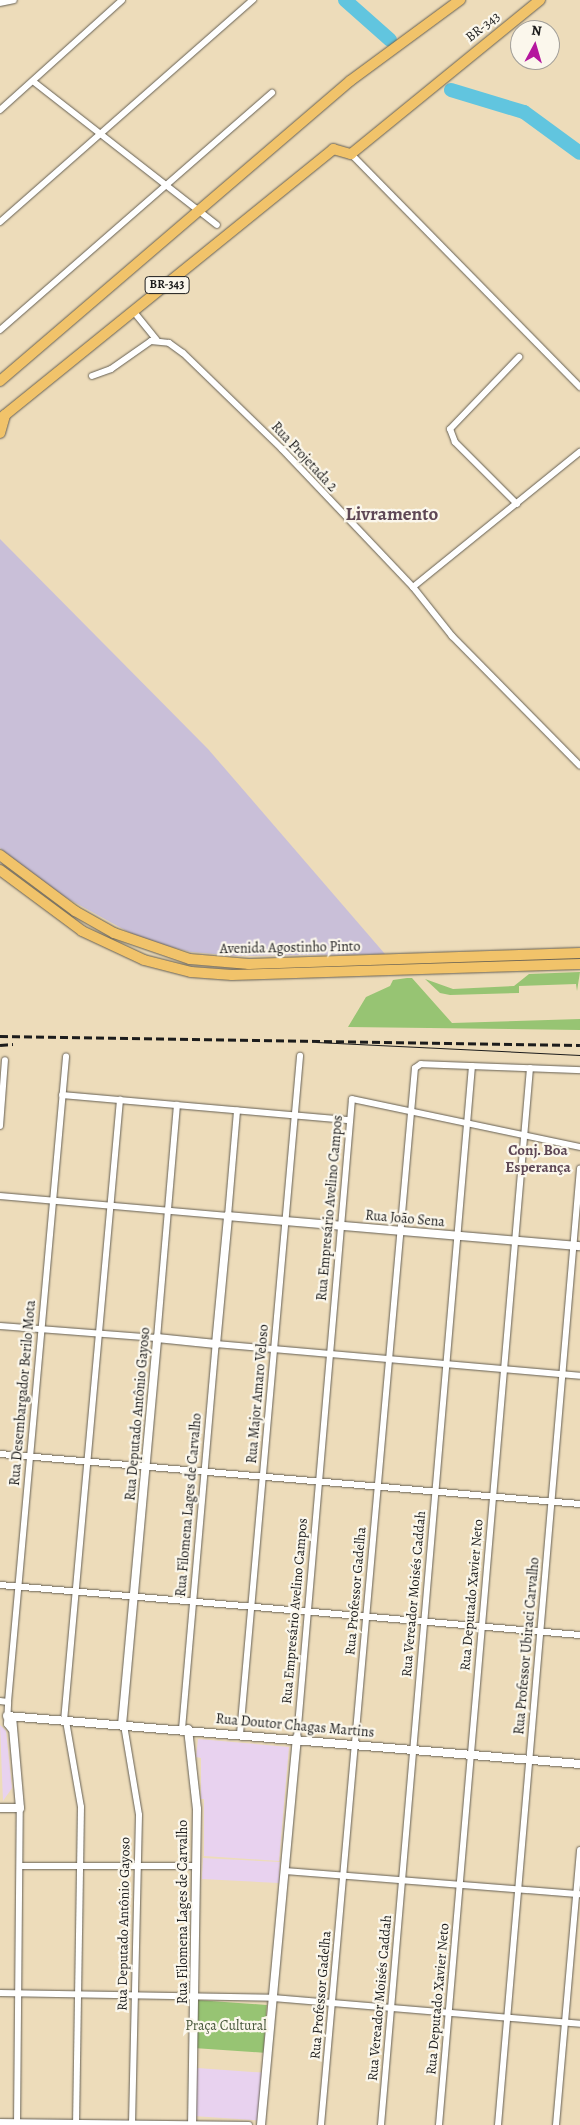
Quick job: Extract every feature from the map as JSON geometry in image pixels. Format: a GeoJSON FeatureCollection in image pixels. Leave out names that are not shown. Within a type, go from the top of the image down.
{"type":"FeatureCollection","features":[{"type":"Feature","properties":{"kind":"main road","name":"BR-343"},"geometry":{"type":"LineString","coordinates":[[0,381],[406,38],[460,0]]}},
{"type":"Feature","properties":{"kind":"main road","name":"BR-343"},"geometry":{"type":"LineString","coordinates":[[2,417],[333,149],[351,154],[540,0]]}},
{"type":"Feature","properties":{"kind":"main road"},"geometry":{"type":"LineString","coordinates":[[0,433],[2,417]]}},
{"type":"Feature","properties":{"kind":"main road","name":"Avenida Agostinho Pinto"},"geometry":{"type":"LineString","coordinates":[[0,855],[67,906],[114,933],[190,959],[249,964],[580,953]]}},
{"type":"Feature","properties":{"kind":"main road","name":"Avenida Agostinho Pinto"},"geometry":{"type":"LineString","coordinates":[[0,870],[82,931],[144,960],[191,972],[232,975],[580,964]]}},
{"type":"Feature","properties":{"kind":"street"},"geometry":{"type":"LineString","coordinates":[[0,3],[14,0]]}},
{"type":"Feature","properties":{"kind":"street"},"geometry":{"type":"LineString","coordinates":[[0,110],[34,82],[122,0]]}},
{"type":"Feature","properties":{"kind":"street"},"geometry":{"type":"LineString","coordinates":[[0,222],[100,132],[253,0]]}},
{"type":"Feature","properties":{"kind":"street"},"geometry":{"type":"LineString","coordinates":[[34,82],[217,225]]}},
{"type":"Feature","properties":{"kind":"street"},"geometry":{"type":"LineString","coordinates":[[0,330],[272,93]]}},
{"type":"Feature","properties":{"kind":"street"},"geometry":{"type":"LineString","coordinates":[[351,154],[580,387]]}},
{"type":"Feature","properties":{"kind":"street"},"geometry":{"type":"LineString","coordinates":[[92,376],[157,340],[134,312]]}},
{"type":"Feature","properties":{"kind":"street","name":"Rua Projetada 2"},"geometry":{"type":"LineString","coordinates":[[157,340],[169,343],[200,368],[412,588],[452,636],[580,766]]}},
{"type":"Feature","properties":{"kind":"street"},"geometry":{"type":"LineString","coordinates":[[517,504],[455,442],[450,429],[519,357]]}},
{"type":"Feature","properties":{"kind":"street"},"geometry":{"type":"LineString","coordinates":[[412,588],[580,452]]}},
{"type":"Feature","properties":{"kind":"street","name":"Rua Major Amaro Veloso"},"geometry":{"type":"LineString","coordinates":[[240,1734],[300,1056]]}},
{"type":"Feature","properties":{"kind":"street","name":"Rua Desembargador Berilo Mota"},"geometry":{"type":"LineString","coordinates":[[20,1808],[8,1702],[66,1057]]}},
{"type":"Feature","properties":{"kind":"street"},"geometry":{"type":"LineString","coordinates":[[0,1126],[6,1060]]}},
{"type":"Feature","properties":{"kind":"street","name":"Rua Professor Gadelha"},"geometry":{"type":"LineString","coordinates":[[321,2125],[414,1072],[421,1064],[472,1066]]}},
{"type":"Feature","properties":{"kind":"street"},"geometry":{"type":"LineString","coordinates":[[472,1066],[580,1070]]}},
{"type":"Feature","properties":{"kind":"street","name":"Rua Vereador Moisés Caddah"},"geometry":{"type":"LineString","coordinates":[[381,2125],[472,1066]]}},
{"type":"Feature","properties":{"kind":"street","name":"Rua Deputado Xavier Neto"},"geometry":{"type":"LineString","coordinates":[[439,2125],[530,1068]]}},
{"type":"Feature","properties":{"kind":"street"},"geometry":{"type":"LineString","coordinates":[[62,1095],[350,1120]]}},
{"type":"Feature","properties":{"kind":"street","name":"Rua Empresário Avelino Campos"},"geometry":{"type":"LineString","coordinates":[[261,2125],[274,1998],[352,1099],[410,1112]]}},
{"type":"Feature","properties":{"kind":"street"},"geometry":{"type":"LineString","coordinates":[[76,2124],[81,1807],[65,1721],[120,1100]]}},
{"type":"Feature","properties":{"kind":"street","name":"Rua Deputado Antônio Gayoso"},"geometry":{"type":"LineString","coordinates":[[132,2124],[138,1867],[137,1796],[123,1725],[177,1105]]}},
{"type":"Feature","properties":{"kind":"street"},"geometry":{"type":"LineString","coordinates":[[216,1344],[237,1110]]}},
{"type":"Feature","properties":{"kind":"street"},"geometry":{"type":"LineString","coordinates":[[410,1112],[580,1147]]}},
{"type":"Feature","properties":{"kind":"street","name":"Rua Professor Ubiraci Carvalho"},"geometry":{"type":"LineString","coordinates":[[498,2125],[562,1374],[577,1246],[580,1169]]}},
{"type":"Feature","properties":{"kind":"street"},"geometry":{"type":"LineString","coordinates":[[0,1196],[228,1216]]}},
{"type":"Feature","properties":{"kind":"street","name":"Rua João Sena"},"geometry":{"type":"LineString","coordinates":[[228,1216],[577,1246]]}},
{"type":"Feature","properties":{"kind":"street"},"geometry":{"type":"LineString","coordinates":[[0,1326],[99,1333],[580,1376]]}},
{"type":"Feature","properties":{"kind":"street","name":"Rua Filomena Lages de Carvalho"},"geometry":{"type":"LineString","coordinates":[[192,2124],[197,1809],[185,1729],[192,1602],[216,1344]]}},
{"type":"Feature","properties":{"kind":"street"},"geometry":{"type":"LineString","coordinates":[[0,1454],[580,1504]]}},
{"type":"Feature","properties":{"kind":"street"},"geometry":{"type":"LineString","coordinates":[[0,1585],[580,1635]]}},
{"type":"Feature","properties":{"kind":"street"},"geometry":{"type":"LineString","coordinates":[[0,1701],[8,1702]]}},
{"type":"Feature","properties":{"kind":"street","name":"Rua Doutor Chagas Martins"},"geometry":{"type":"LineString","coordinates":[[10,1717],[297,1738],[580,1764]]}},
{"type":"Feature","properties":{"kind":"street"},"geometry":{"type":"LineString","coordinates":[[3,1808],[18,1790]]}},
{"type":"Feature","properties":{"kind":"street"},"geometry":{"type":"LineString","coordinates":[[3,1808],[20,1808],[17,2123]]}},
{"type":"Feature","properties":{"kind":"street"},"geometry":{"type":"LineString","coordinates":[[556,2125],[578,1894],[580,1850]]}},
{"type":"Feature","properties":{"kind":"street"},"geometry":{"type":"LineString","coordinates":[[20,1866],[196,1866]]}},
{"type":"Feature","properties":{"kind":"street"},"geometry":{"type":"LineString","coordinates":[[285,1871],[344,1874],[578,1894]]}},
{"type":"Feature","properties":{"kind":"street"},"geometry":{"type":"LineString","coordinates":[[0,1993],[195,1994],[274,1998],[580,2024]]}},
{"type":"Feature","properties":{"kind":"street"},"geometry":{"type":"LineString","coordinates":[[0,2122],[249,2125]]}},
{"type":"Feature","properties":{"kind":"shaded area"},"geometry":{"type":"Polygon","coordinates":[[[0,539],[208,749],[385,954],[237,956],[191,952],[143,940],[43,885],[0,848],[0,539]]]}},
{"type":"Feature","properties":{"kind":"shaded area"},"geometry":{"type":"Polygon","coordinates":[[[0,1725],[6,1731],[12,1788],[3,1801],[0,1725]]]}},
{"type":"Feature","properties":{"kind":"shaded area"},"geometry":{"type":"Polygon","coordinates":[[[198,1739],[289,1747],[279,1861],[204,1856],[204,1799],[201,1799],[201,1758],[196,1757],[198,1739]]]}},
{"type":"Feature","properties":{"kind":"shaded area"},"geometry":{"type":"Polygon","coordinates":[[[203,1858],[280,1862],[279,1883],[202,1879],[203,1858]]]}},
{"type":"Feature","properties":{"kind":"shaded area"},"geometry":{"type":"Polygon","coordinates":[[[197,2068],[262,2073],[258,2120],[194,2116],[197,2068]]]}},
{"type":"Feature","properties":{"kind":"green space"},"geometry":{"type":"Polygon","coordinates":[[[580,972],[577,991],[576,984],[519,986],[519,993],[450,995],[440,993],[425,979],[453,989],[514,986],[529,974],[580,972]]]}},
{"type":"Feature","properties":{"kind":"green space"},"geometry":{"type":"Polygon","coordinates":[[[412,978],[452,1023],[580,1019],[580,1030],[348,1027],[366,997],[390,986],[393,980],[412,978]]]}},
{"type":"Feature","properties":{"kind":"green space","name":"Praça Cultural"},"geometry":{"type":"Polygon","coordinates":[[[197,2000],[267,2005],[263,2053],[194,2048],[197,2000]]]}},
{"type":"Feature","properties":{"kind":"waterway"},"geometry":{"type":"LineString","coordinates":[[345,0],[390,40]]}},
{"type":"Feature","properties":{"kind":"waterway"},"geometry":{"type":"LineString","coordinates":[[451,90],[524,112],[580,153]]}},
{"type":"Feature","properties":{"kind":"tram line"},"geometry":{"type":"LineString","coordinates":[[316,1042],[580,1055]]}},
{"type":"Feature","properties":{"kind":"railway"},"geometry":{"type":"LineString","coordinates":[[0,1036],[580,1045]]}},
{"type":"Feature","properties":{"kind":"railway"},"geometry":{"type":"LineString","coordinates":[[0,1045],[13,1044]]}},
{"type":"Feature","properties":{"kind":"district","name":"Livramento"},"geometry":{"type":"Point","coordinates":[392,515]}},
{"type":"Feature","properties":{"kind":"district","name":"Conj. Boa Esperança"},"geometry":{"type":"Point","coordinates":[538,1158]}}]}
